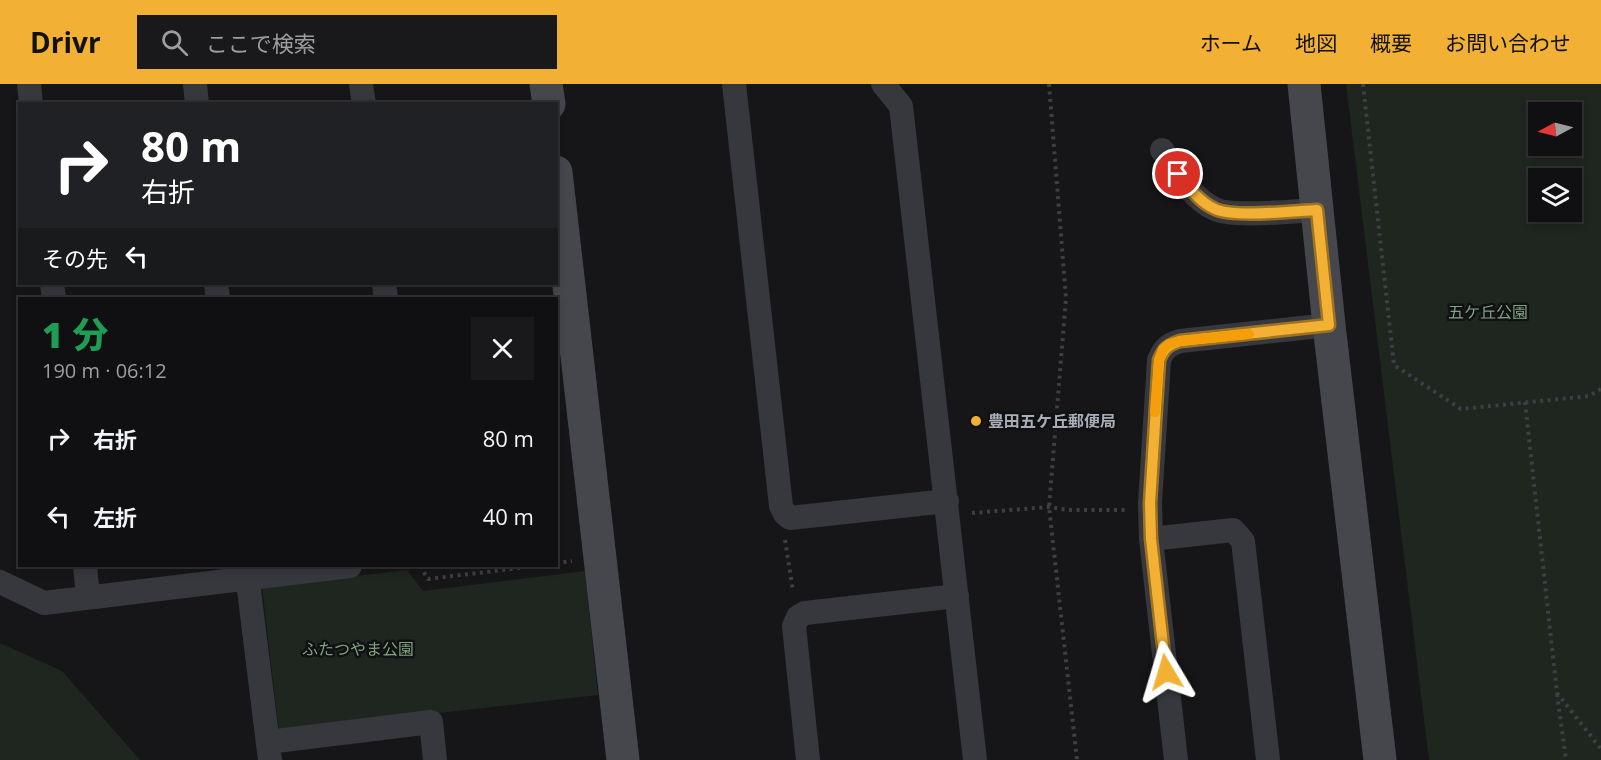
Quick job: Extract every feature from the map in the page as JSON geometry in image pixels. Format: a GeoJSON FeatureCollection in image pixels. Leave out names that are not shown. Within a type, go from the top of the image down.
{"type":"FeatureCollection","features":[{"type":"Feature","properties":{"kind":"street"},"geometry":{"type":"LineString","coordinates":[[29,84],[31,102]]}},
{"type":"Feature","properties":{"kind":"street"},"geometry":{"type":"LineString","coordinates":[[195,84],[197,102]]}},
{"type":"Feature","properties":{"kind":"street"},"geometry":{"type":"LineString","coordinates":[[362,84],[364,102]]}},
{"type":"Feature","properties":{"kind":"street"},"geometry":{"type":"LineString","coordinates":[[546,84],[549,102]]}},
{"type":"Feature","properties":{"kind":"street"},"geometry":{"type":"LineString","coordinates":[[734,84],[781,506],[784,514],[790,518],[948,508]]}},
{"type":"Feature","properties":{"kind":"street"},"geometry":{"type":"LineString","coordinates":[[883,84],[901,106],[975,760]]}},
{"type":"Feature","properties":{"kind":"street"},"geometry":{"type":"LineString","coordinates":[[1304,84],[1329,325],[1380,760]]}},
{"type":"Feature","properties":{"kind":"street"},"geometry":{"type":"LineString","coordinates":[[1162,150],[1196,196],[1214,209],[1231,214],[1317,210]]}},
{"type":"Feature","properties":{"kind":"street"},"geometry":{"type":"LineString","coordinates":[[558,190],[623,760]]}},
{"type":"Feature","properties":{"kind":"street"},"geometry":{"type":"LineString","coordinates":[[1176,760],[1151,539],[1150,510],[1159,360],[1163,349],[1169,344],[1180,341],[1329,325]]}},
{"type":"Feature","properties":{"kind":"street"},"geometry":{"type":"LineString","coordinates":[[1151,539],[1233,530],[1243,541],[1268,760]]}},
{"type":"Feature","properties":{"kind":"street"},"geometry":{"type":"LineString","coordinates":[[85,567],[88,596]]}},
{"type":"Feature","properties":{"kind":"street"},"geometry":{"type":"LineString","coordinates":[[0,582],[44,603],[247,572],[333,567]]}},
{"type":"Feature","properties":{"kind":"street"},"geometry":{"type":"LineString","coordinates":[[247,572],[269,751],[431,722],[435,760]]}},
{"type":"Feature","properties":{"kind":"street"},"geometry":{"type":"LineString","coordinates":[[808,760],[794,626],[798,617],[805,613],[957,596]]}},
{"type":"Feature","properties":{"kind":"path"},"geometry":{"type":"LineString","coordinates":[[1048,84],[1066,298],[1050,507],[1077,760]]}},
{"type":"Feature","properties":{"kind":"path"},"geometry":{"type":"LineString","coordinates":[[1363,84],[1394,365],[1461,409],[1589,396],[1601,388]]}},
{"type":"Feature","properties":{"kind":"path"},"geometry":{"type":"LineString","coordinates":[[1525,402],[1566,760]]}},
{"type":"Feature","properties":{"kind":"path"},"geometry":{"type":"LineString","coordinates":[[948,508],[1050,507],[1068,510],[1150,510]]}},
{"type":"Feature","properties":{"kind":"path"},"geometry":{"type":"LineString","coordinates":[[784,536],[798,617]]}},
{"type":"Feature","properties":{"kind":"path"},"geometry":{"type":"LineString","coordinates":[[421,567],[428,579],[528,567]]}},
{"type":"Feature","properties":{"kind":"path"},"geometry":{"type":"LineString","coordinates":[[1557,693],[1601,749]]}},
{"type":"Feature","properties":{"kind":"green space","name":"五ケ丘公園"},"geometry":{"type":"Polygon","coordinates":[[[1346,84],[1601,84],[1601,760],[1429,760],[1346,84]]]}},
{"type":"Feature","properties":{"kind":"green space","name":"ふたつやま公園"},"geometry":{"type":"Polygon","coordinates":[[[407,570],[423,591],[585,571],[598,695],[279,731],[262,587],[407,570]]]}},
{"type":"Feature","properties":{"kind":"green space"},"geometry":{"type":"Polygon","coordinates":[[[0,643],[62,671],[140,760],[0,760],[0,643]]]}},
{"type":"Feature","properties":{"kind":"slow traffic"},"geometry":{"type":"LineString","coordinates":[[1155,412],[1159,360],[1163,349],[1169,344],[1249,334]]}},
{"type":"Feature","properties":{"kind":"place","name":"豊田五ケ丘郵便局"},"geometry":{"type":"Point","coordinates":[976,421]}},
{"type":"Feature","properties":{"kind":"route"},"geometry":{"type":"LineString","coordinates":[[1166,672],[1151,539],[1150,503],[1159,360],[1163,349],[1169,344],[1180,341],[1329,325],[1317,210],[1231,214],[1214,209],[1196,196],[1178,174]]}}]}
